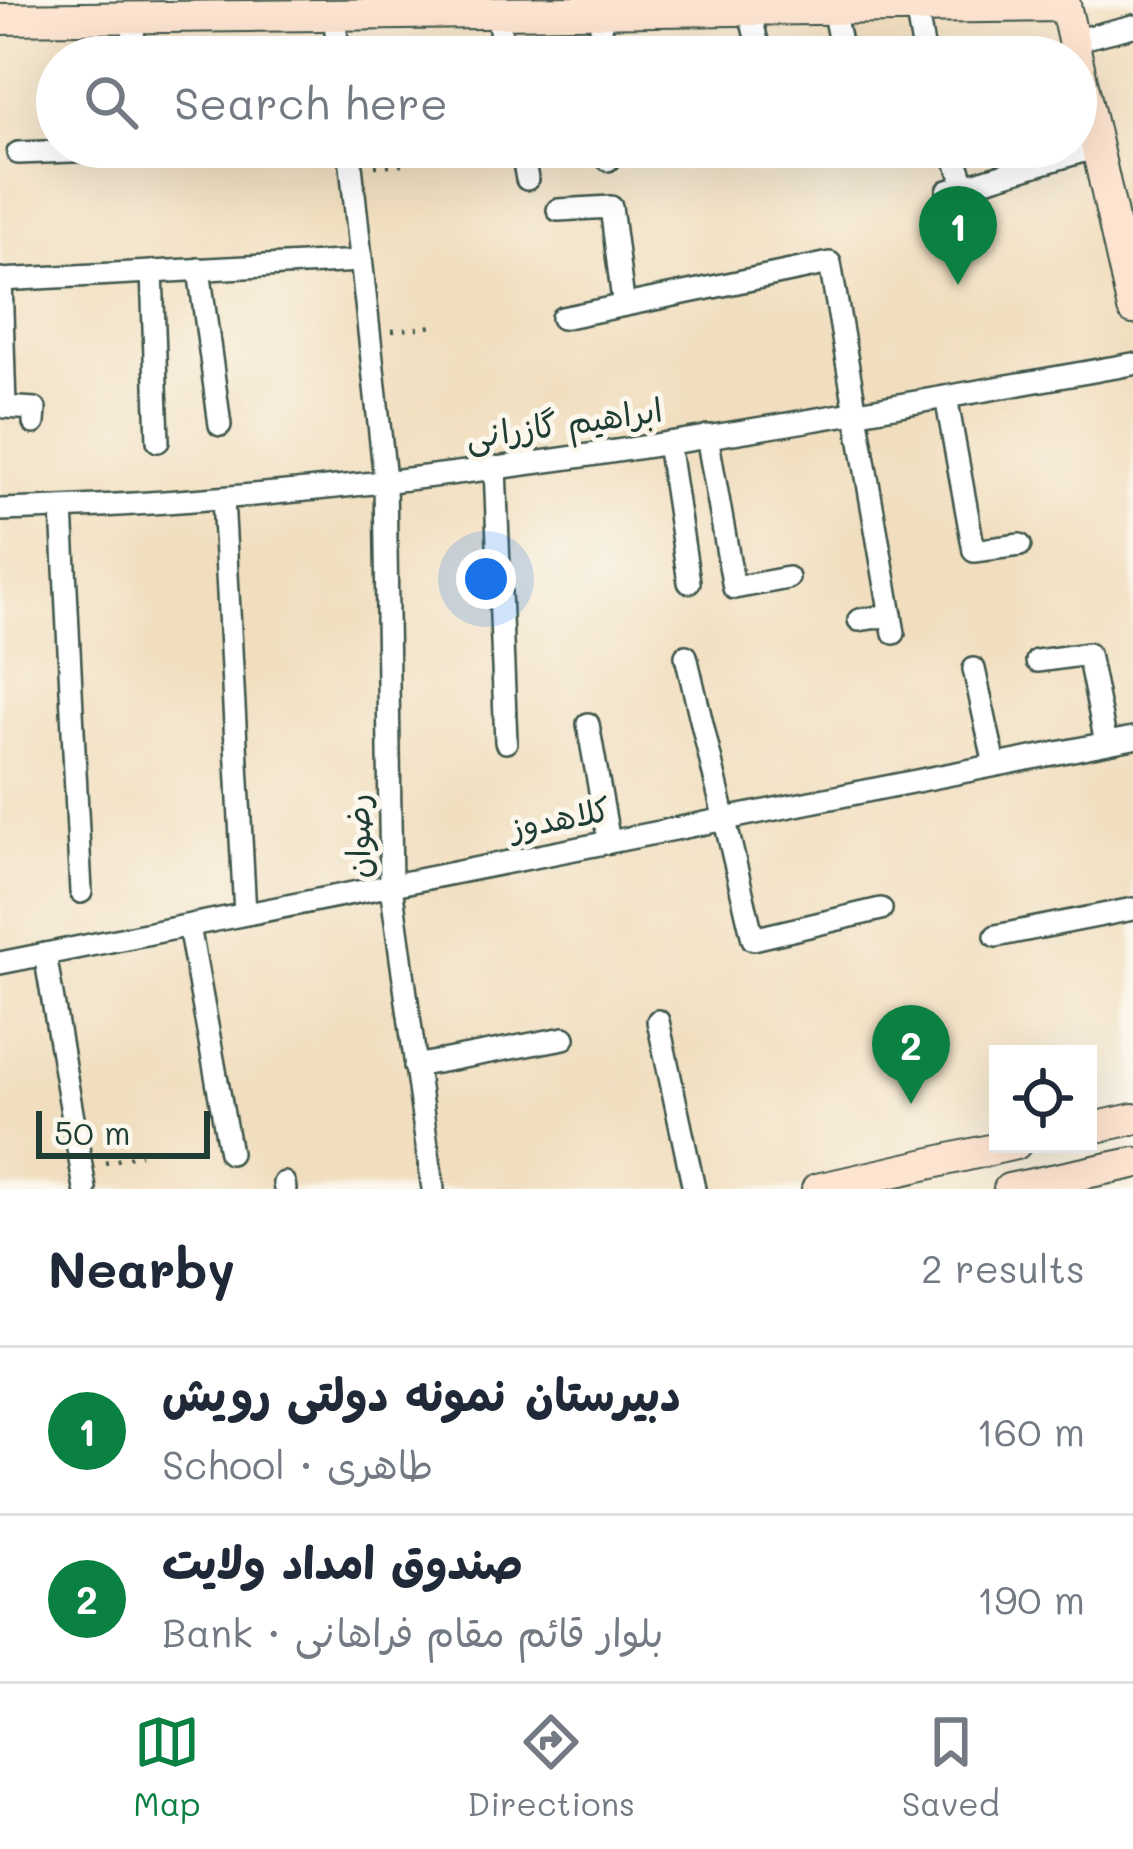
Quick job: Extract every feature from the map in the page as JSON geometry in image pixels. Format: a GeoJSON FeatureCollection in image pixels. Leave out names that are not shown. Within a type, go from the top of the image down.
{"type":"FeatureCollection","features":[{"type":"Feature","properties":{"kind":"street"},"geometry":{"type":"LineString","coordinates":[[0,19],[86,9],[133,17],[168,8],[274,8],[334,15],[372,7],[600,11],[704,5],[749,10],[1065,3],[1072,36]]}},
{"type":"Feature","properties":{"kind":"street"},"geometry":{"type":"LineString","coordinates":[[916,8],[921,36]]}},
{"type":"Feature","properties":{"kind":"street"},"geometry":{"type":"LineString","coordinates":[[833,9],[839,36]]}},
{"type":"Feature","properties":{"kind":"street"},"geometry":{"type":"LineString","coordinates":[[749,10],[756,36]]}},
{"type":"Feature","properties":{"kind":"street"},"geometry":{"type":"LineString","coordinates":[[600,11],[602,36]]}},
{"type":"Feature","properties":{"kind":"street"},"geometry":{"type":"LineString","coordinates":[[334,15],[336,36]]}},
{"type":"Feature","properties":{"kind":"street"},"geometry":{"type":"LineString","coordinates":[[133,17],[133,36]]}},
{"type":"Feature","properties":{"kind":"street"},"geometry":{"type":"LineString","coordinates":[[1093,36],[1133,26]]}},
{"type":"Feature","properties":{"kind":"street"},"geometry":{"type":"LineString","coordinates":[[1097,149],[1121,198],[1133,309]]}},
{"type":"Feature","properties":{"kind":"street"},"geometry":{"type":"LineString","coordinates":[[18,153],[36,152]]}},
{"type":"Feature","properties":{"kind":"street","name":"رضوان"},"geometry":{"type":"LineString","coordinates":[[351,168],[385,479],[391,886],[433,1189]]}},
{"type":"Feature","properties":{"kind":"street"},"geometry":{"type":"LineString","coordinates":[[525,168],[527,179]]}},
{"type":"Feature","properties":{"kind":"street"},"geometry":{"type":"LineString","coordinates":[[954,168],[957,189],[1026,168]]}},
{"type":"Feature","properties":{"kind":"street"},"geometry":{"type":"LineString","coordinates":[[558,210],[611,207],[623,302]]}},
{"type":"Feature","properties":{"kind":"street"},"geometry":{"type":"LineString","coordinates":[[34,423],[35,409],[5,407],[1,279],[361,261]]}},
{"type":"Feature","properties":{"kind":"street"},"geometry":{"type":"LineString","coordinates":[[562,318],[830,263],[892,624],[859,620]]}},
{"type":"Feature","properties":{"kind":"street"},"geometry":{"type":"LineString","coordinates":[[200,269],[220,425]]}},
{"type":"Feature","properties":{"kind":"street"},"geometry":{"type":"LineString","coordinates":[[152,272],[158,441]]}},
{"type":"Feature","properties":{"kind":"street","name":"ابراهیم گازرانی"},"geometry":{"type":"LineString","coordinates":[[0,510],[223,498],[495,467],[668,443],[1133,364]]}},
{"type":"Feature","properties":{"kind":"street"},"geometry":{"type":"LineString","coordinates":[[946,397],[974,551],[1020,545]]}},
{"type":"Feature","properties":{"kind":"street"},"geometry":{"type":"LineString","coordinates":[[707,436],[734,588],[788,578]]}},
{"type":"Feature","properties":{"kind":"street"},"geometry":{"type":"LineString","coordinates":[[668,443],[689,582]]}},
{"type":"Feature","properties":{"kind":"street"},"geometry":{"type":"LineString","coordinates":[[495,467],[506,742]]}},
{"type":"Feature","properties":{"kind":"street"},"geometry":{"type":"LineString","coordinates":[[223,498],[245,914]]}},
{"type":"Feature","properties":{"kind":"street"},"geometry":{"type":"LineString","coordinates":[[62,508],[81,892]]}},
{"type":"Feature","properties":{"kind":"street"},"geometry":{"type":"LineString","coordinates":[[1037,661],[1088,654],[1106,743]]}},
{"type":"Feature","properties":{"kind":"street"},"geometry":{"type":"LineString","coordinates":[[686,656],[753,939],[880,910]]}},
{"type":"Feature","properties":{"kind":"street"},"geometry":{"type":"LineString","coordinates":[[974,669],[995,765]]}},
{"type":"Feature","properties":{"kind":"street"},"geometry":{"type":"LineString","coordinates":[[588,724],[610,842]]}},
{"type":"Feature","properties":{"kind":"street","name":"کلاهدوز"},"geometry":{"type":"LineString","coordinates":[[0,963],[1133,738]]}},
{"type":"Feature","properties":{"kind":"street"},"geometry":{"type":"LineString","coordinates":[[996,937],[1133,909]]}},
{"type":"Feature","properties":{"kind":"street"},"geometry":{"type":"LineString","coordinates":[[189,926],[230,1153]]}},
{"type":"Feature","properties":{"kind":"street"},"geometry":{"type":"LineString","coordinates":[[45,954],[83,1179]]}},
{"type":"Feature","properties":{"kind":"street"},"geometry":{"type":"LineString","coordinates":[[658,1021],[694,1189]]}},
{"type":"Feature","properties":{"kind":"street"},"geometry":{"type":"LineString","coordinates":[[416,1066],[563,1038]]}},
{"type":"Feature","properties":{"kind":"street"},"geometry":{"type":"LineString","coordinates":[[1097,1127],[1133,1119]]}},
{"type":"Feature","properties":{"kind":"street"},"geometry":{"type":"LineString","coordinates":[[817,1189],[989,1150]]}},
{"type":"Feature","properties":{"kind":"street"},"geometry":{"type":"LineString","coordinates":[[1010,1189],[1133,1162]]}},
{"type":"Feature","properties":{"kind":"path"},"geometry":{"type":"LineString","coordinates":[[369,333],[435,326]]}},
{"type":"Feature","properties":{"kind":"path"},"geometry":{"type":"LineString","coordinates":[[83,1179],[141,1154]]}},
{"type":"Feature","properties":{"kind":"place","name":"دبیرستان نمونه دولتی رویش"},"geometry":{"type":"Point","coordinates":[958,285]}},
{"type":"Feature","properties":{"kind":"place","name":"صندوق امداد ولایت"},"geometry":{"type":"Point","coordinates":[911,1104]}}]}
